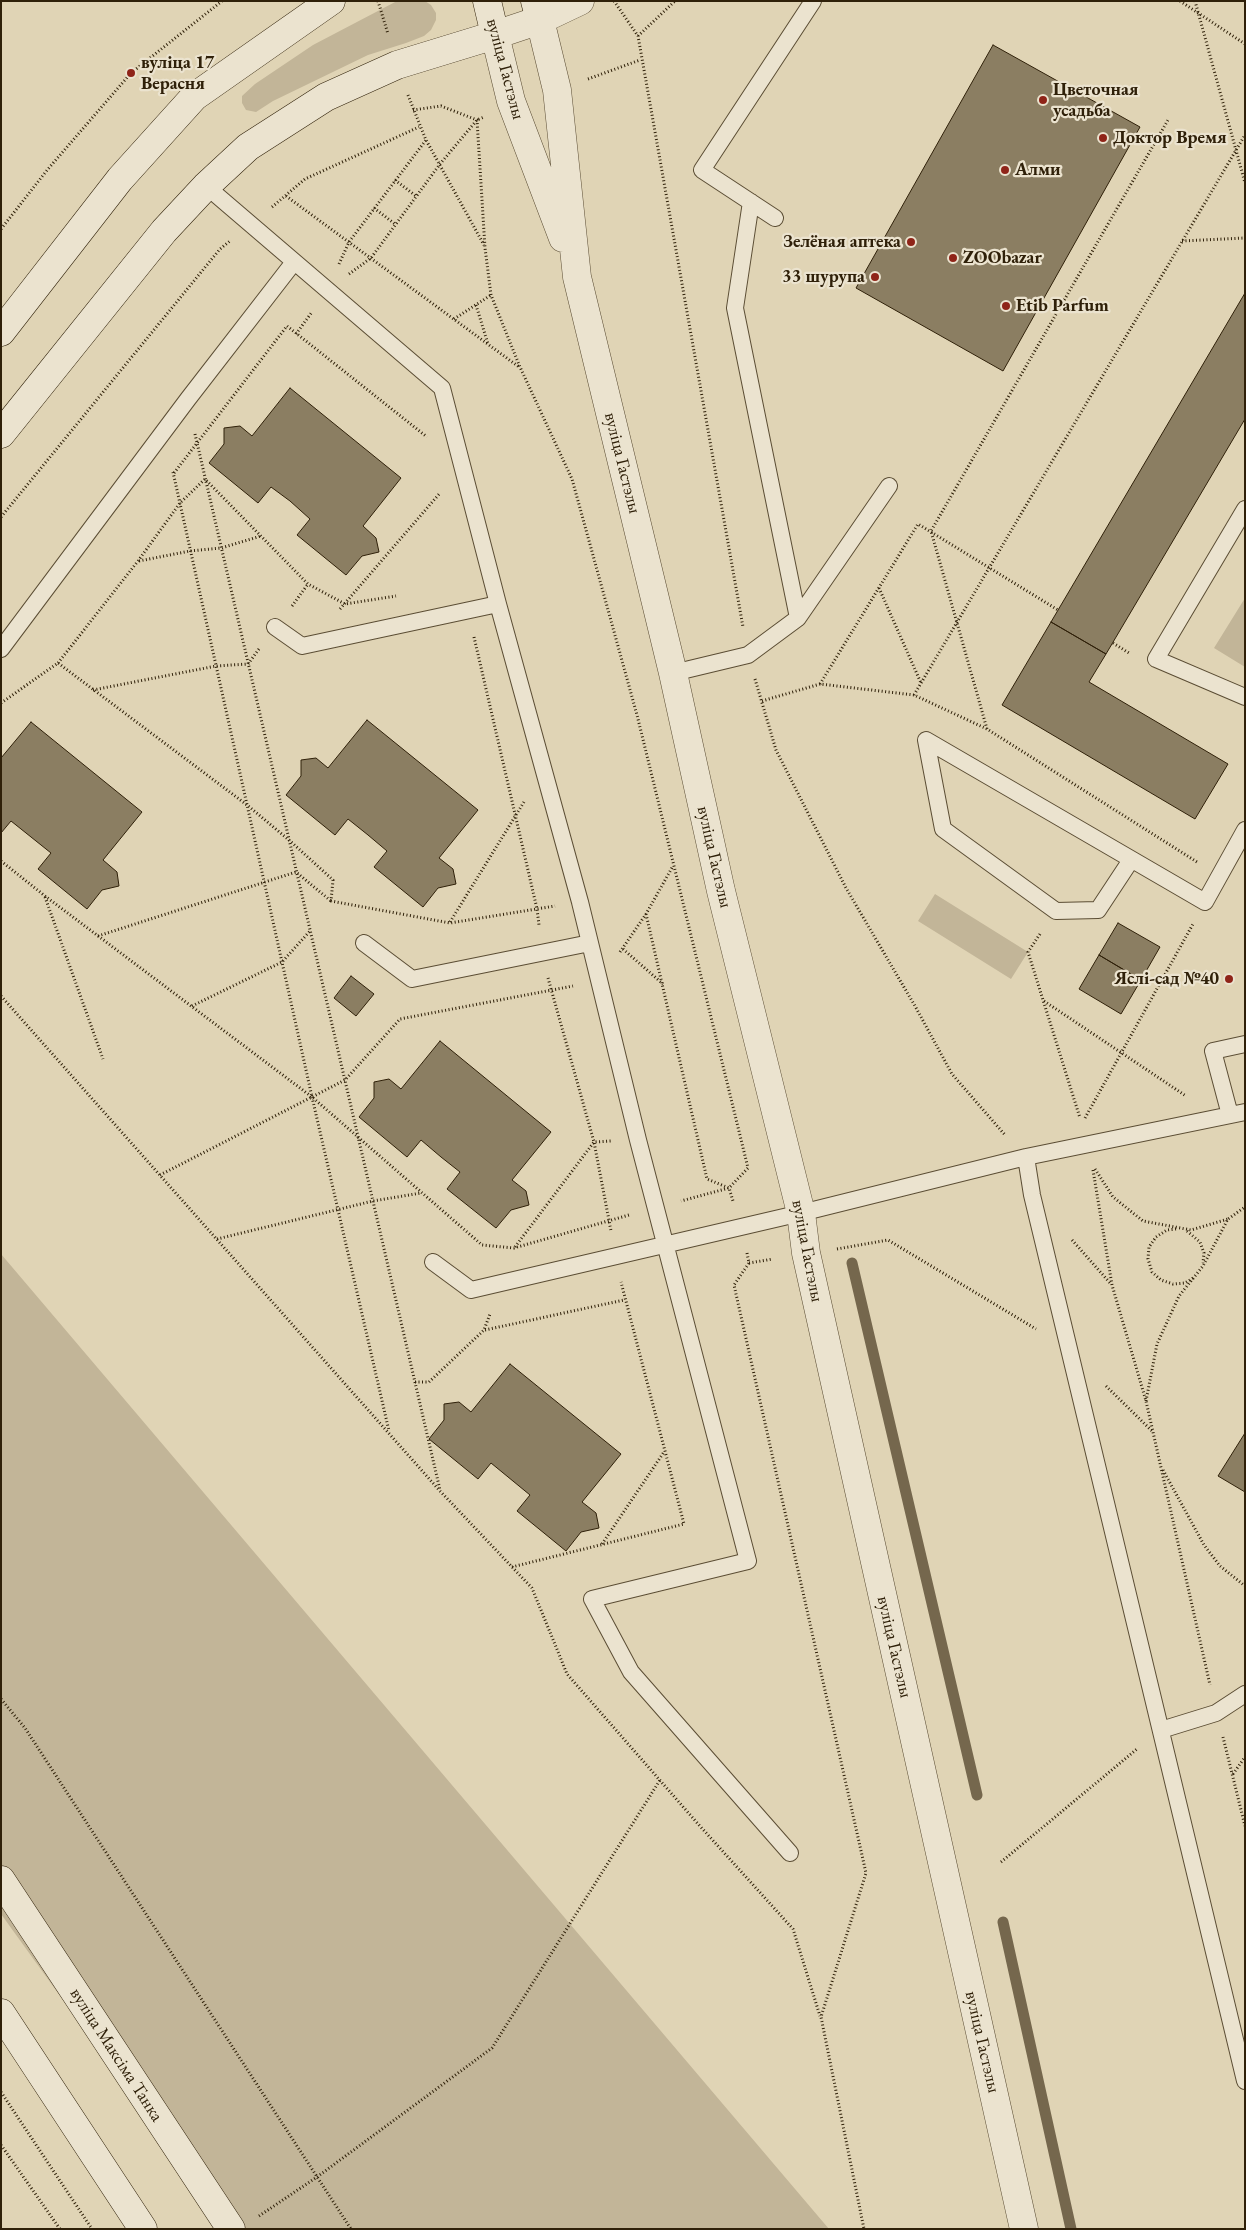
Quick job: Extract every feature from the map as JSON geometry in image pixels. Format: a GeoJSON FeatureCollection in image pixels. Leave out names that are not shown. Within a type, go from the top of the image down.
{"type":"FeatureCollection","features":[{"type":"Feature","properties":{"kind":"street"},"geometry":{"type":"LineString","coordinates":[[1,332],[120,179],[194,97],[330,1]]}},
{"type":"Feature","properties":{"kind":"street","name":"вуліца Гастэлы"},"geometry":{"type":"LineString","coordinates":[[487,1],[511,101],[577,276],[672,673],[721,891],[801,1213],[808,1263],[1024,2229]]}},
{"type":"Feature","properties":{"kind":"street"},"geometry":{"type":"LineString","coordinates":[[1,434],[164,230],[206,186],[248,147],[326,97],[397,65],[495,35],[537,11],[580,1]]}},
{"type":"Feature","properties":{"kind":"street","name":"вуліца Гастэлы"},"geometry":{"type":"LineString","coordinates":[[537,11],[557,90],[577,276]]}},
{"type":"Feature","properties":{"kind":"street","name":"вуліца Максіма Танка"},"geometry":{"type":"LineString","coordinates":[[1,1880],[243,2224]]}},
{"type":"Feature","properties":{"kind":"street"},"geometry":{"type":"LineString","coordinates":[[1,2013],[143,2229]]}},
{"type":"Feature","properties":{"kind":"lane"},"geometry":{"type":"LineString","coordinates":[[775,218],[702,170],[813,1]]}},
{"type":"Feature","properties":{"kind":"lane"},"geometry":{"type":"LineString","coordinates":[[206,186],[442,388],[498,604],[545,769],[580,902],[665,1244],[748,1561],[592,1599],[630,1672],[790,1853]]}},
{"type":"Feature","properties":{"kind":"lane"},"geometry":{"type":"LineString","coordinates":[[751,202],[735,308],[798,618]]}},
{"type":"Feature","properties":{"kind":"lane"},"geometry":{"type":"LineString","coordinates":[[1,649],[188,399],[294,262]]}},
{"type":"Feature","properties":{"kind":"lane"},"geometry":{"type":"LineString","coordinates":[[672,673],[748,655],[798,618],[888,486]]}},
{"type":"Feature","properties":{"kind":"lane"},"geometry":{"type":"LineString","coordinates":[[1245,509],[1156,659],[1245,697]]}},
{"type":"Feature","properties":{"kind":"lane"},"geometry":{"type":"LineString","coordinates":[[276,628],[302,646],[498,604]]}},
{"type":"Feature","properties":{"kind":"lane"},"geometry":{"type":"LineString","coordinates":[[1131,860],[1098,910],[1056,911],[943,829],[926,740],[1205,902],[1245,830]]}},
{"type":"Feature","properties":{"kind":"lane"},"geometry":{"type":"LineString","coordinates":[[364,943],[412,979],[590,944]]}},
{"type":"Feature","properties":{"kind":"lane"},"geometry":{"type":"LineString","coordinates":[[433,1262],[471,1290],[801,1213],[1026,1157],[1237,1113],[1213,1051],[1245,1044]]}},
{"type":"Feature","properties":{"kind":"lane"},"geometry":{"type":"LineString","coordinates":[[1026,1157],[1032,1195],[1245,2081]]}},
{"type":"Feature","properties":{"kind":"lane"},"geometry":{"type":"LineString","coordinates":[[1160,1730],[1216,1713],[1245,1694]]}},
{"type":"Feature","properties":{"kind":"path"},"geometry":{"type":"LineString","coordinates":[[1,229],[48,169],[131,73],[222,1]]}},
{"type":"Feature","properties":{"kind":"path"},"geometry":{"type":"LineString","coordinates":[[614,1],[638,36],[640,60],[748,655],[776,750],[846,888],[915,1006],[952,1074],[1026,1157]]}},
{"type":"Feature","properties":{"kind":"path"},"geometry":{"type":"LineString","coordinates":[[638,36],[675,1]]}},
{"type":"Feature","properties":{"kind":"path"},"geometry":{"type":"LineString","coordinates":[[1180,1],[1245,44]]}},
{"type":"Feature","properties":{"kind":"path"},"geometry":{"type":"LineString","coordinates":[[1195,1],[1245,183]]}},
{"type":"Feature","properties":{"kind":"path"},"geometry":{"type":"LineString","coordinates":[[557,90],[640,60]]}},
{"type":"Feature","properties":{"kind":"path"},"geometry":{"type":"LineString","coordinates":[[397,65],[419,126],[485,248]]}},
{"type":"Feature","properties":{"kind":"path"},"geometry":{"type":"LineString","coordinates":[[327,290],[370,258],[440,164],[478,120],[511,101]]}},
{"type":"Feature","properties":{"kind":"path"},"geometry":{"type":"LineString","coordinates":[[413,110],[441,106],[478,120]]}},
{"type":"Feature","properties":{"kind":"path"},"geometry":{"type":"LineString","coordinates":[[1,861],[97,936],[312,1097],[482,1245],[514,1248],[729,1188],[748,1168],[637,715],[572,479],[520,367],[491,295],[485,248],[478,120]]}},
{"type":"Feature","properties":{"kind":"path"},"geometry":{"type":"LineString","coordinates":[[987,729],[931,531],[1168,120]]}},
{"type":"Feature","properties":{"kind":"path"},"geometry":{"type":"LineString","coordinates":[[1,517],[220,249],[305,179],[419,126]]}},
{"type":"Feature","properties":{"kind":"path"},"geometry":{"type":"LineString","coordinates":[[914,695],[1245,135]]}},
{"type":"Feature","properties":{"kind":"path"},"geometry":{"type":"LineString","coordinates":[[296,334],[327,290],[349,242],[426,140]]}},
{"type":"Feature","properties":{"kind":"path"},"geometry":{"type":"LineString","coordinates":[[395,180],[416,196]]}},
{"type":"Feature","properties":{"kind":"path"},"geometry":{"type":"LineString","coordinates":[[286,196],[520,367]]}},
{"type":"Feature","properties":{"kind":"path"},"geometry":{"type":"LineString","coordinates":[[374,208],[395,224]]}},
{"type":"Feature","properties":{"kind":"path"},"geometry":{"type":"LineString","coordinates":[[1182,241],[1245,238]]}},
{"type":"Feature","properties":{"kind":"path"},"geometry":{"type":"LineString","coordinates":[[454,319],[491,295]]}},
{"type":"Feature","properties":{"kind":"path"},"geometry":{"type":"LineString","coordinates":[[476,304],[488,345]]}},
{"type":"Feature","properties":{"kind":"path"},"geometry":{"type":"LineString","coordinates":[[174,473],[287,326],[432,442]]}},
{"type":"Feature","properties":{"kind":"path"},"geometry":{"type":"LineString","coordinates":[[188,399],[440,1491]]}},
{"type":"Feature","properties":{"kind":"path"},"geometry":{"type":"LineString","coordinates":[[164,432],[337,1209],[390,1434]]}},
{"type":"Feature","properties":{"kind":"path"},"geometry":{"type":"LineString","coordinates":[[1,703],[58,662],[138,561],[180,503],[205,479]]}},
{"type":"Feature","properties":{"kind":"path"},"geometry":{"type":"LineString","coordinates":[[205,479],[308,584],[345,604],[400,595]]}},
{"type":"Feature","properties":{"kind":"path"},"geometry":{"type":"LineString","coordinates":[[339,610],[443,490],[445,500]]}},
{"type":"Feature","properties":{"kind":"path"},"geometry":{"type":"LineString","coordinates":[[820,684],[918,524],[1058,610]]}},
{"type":"Feature","properties":{"kind":"path"},"geometry":{"type":"LineString","coordinates":[[138,561],[190,551],[222,548],[261,536]]}},
{"type":"Feature","properties":{"kind":"path"},"geometry":{"type":"LineString","coordinates":[[92,690],[216,666],[248,664],[308,584]]}},
{"type":"Feature","properties":{"kind":"path"},"geometry":{"type":"LineString","coordinates":[[879,588],[921,684]]}},
{"type":"Feature","properties":{"kind":"path"},"geometry":{"type":"LineString","coordinates":[[468,610],[537,909],[542,953],[594,1142],[624,1300],[684,1524],[512,1567]]}},
{"type":"Feature","properties":{"kind":"path"},"geometry":{"type":"LineString","coordinates":[[58,662],[92,690],[247,804],[289,840],[333,880],[331,901]]}},
{"type":"Feature","properties":{"kind":"path"},"geometry":{"type":"LineString","coordinates":[[450,923],[545,769]]}},
{"type":"Feature","properties":{"kind":"path"},"geometry":{"type":"LineString","coordinates":[[160,1175],[345,1080],[400,1019],[551,988],[600,982],[646,914],[673,866]]}},
{"type":"Feature","properties":{"kind":"path"},"geometry":{"type":"LineString","coordinates":[[97,936],[296,872]]}},
{"type":"Feature","properties":{"kind":"path"},"geometry":{"type":"LineString","coordinates":[[296,872],[331,901],[450,923],[580,902]]}},
{"type":"Feature","properties":{"kind":"path"},"geometry":{"type":"LineString","coordinates":[[45,896],[103,1059]]}},
{"type":"Feature","properties":{"kind":"path"},"geometry":{"type":"LineString","coordinates":[[1028,952],[1082,1124],[1205,902]]}},
{"type":"Feature","properties":{"kind":"path"},"geometry":{"type":"LineString","coordinates":[[646,914],[664,984],[707,1179],[729,1188]]}},
{"type":"Feature","properties":{"kind":"path"},"geometry":{"type":"LineString","coordinates":[[192,1006],[282,962],[310,931]]}},
{"type":"Feature","properties":{"kind":"path"},"geometry":{"type":"LineString","coordinates":[[623,949],[664,984]]}},
{"type":"Feature","properties":{"kind":"path"},"geometry":{"type":"LineString","coordinates":[[1,996],[440,1491],[532,1588],[567,1674],[793,1929],[821,2017],[864,2229]]}},
{"type":"Feature","properties":{"kind":"path"},"geometry":{"type":"LineString","coordinates":[[1043,1001],[1194,1101]]}},
{"type":"Feature","properties":{"kind":"path"},"geometry":{"type":"LineString","coordinates":[[1245,1207],[1228,1219],[1190,1230],[1144,1221],[1113,1197],[1092,1165],[1112,1285],[1154,1433],[1216,1713],[1245,1826]]}},
{"type":"Feature","properties":{"kind":"path"},"geometry":{"type":"LineString","coordinates":[[729,1188],[741,1226],[749,1263],[734,1285],[866,1874],[821,2017]]}},
{"type":"Feature","properties":{"kind":"path"},"geometry":{"type":"LineString","coordinates":[[217,1239],[337,1209],[422,1193]]}},
{"type":"Feature","properties":{"kind":"path"},"geometry":{"type":"LineString","coordinates":[[1146,1402],[1157,1344],[1179,1296],[1203,1266],[1228,1219]]}},
{"type":"Feature","properties":{"kind":"path"},"geometry":{"type":"LineString","coordinates":[[1196,1276],[1185,1283],[1173,1284],[1161,1280],[1152,1272],[1148,1259],[1149,1247],[1156,1236],[1167,1230],[1179,1228],[1191,1233],[1200,1242],[1204,1253],[1203,1266]]}},
{"type":"Feature","properties":{"kind":"path"},"geometry":{"type":"LineString","coordinates":[[833,1249],[888,1240],[1069,1348]]}},
{"type":"Feature","properties":{"kind":"path"},"geometry":{"type":"LineString","coordinates":[[484,1330],[624,1300]]}},
{"type":"Feature","properties":{"kind":"path"},"geometry":{"type":"LineString","coordinates":[[1104,1384],[1154,1433]]}},
{"type":"Feature","properties":{"kind":"path"},"geometry":{"type":"LineString","coordinates":[[602,1544],[664,1452]]}},
{"type":"Feature","properties":{"kind":"path"},"geometry":{"type":"LineString","coordinates":[[1161,1465],[1204,1545],[1220,1566],[1245,1586]]}},
{"type":"Feature","properties":{"kind":"path"},"geometry":{"type":"LineString","coordinates":[[1,1699],[25,1728],[350,2229]]}},
{"type":"Feature","properties":{"kind":"path"},"geometry":{"type":"LineString","coordinates":[[1001,1862],[1160,1730]]}},
{"type":"Feature","properties":{"kind":"path"},"geometry":{"type":"LineString","coordinates":[[1232,1774],[1245,1757]]}},
{"type":"Feature","properties":{"kind":"path"},"geometry":{"type":"LineString","coordinates":[[243,2224],[317,2177],[492,2048],[660,1780]]}},
{"type":"Feature","properties":{"kind":"path"},"geometry":{"type":"LineString","coordinates":[[1,2092],[92,2229]]}},
{"type":"Feature","properties":{"kind":"path"},"geometry":{"type":"LineString","coordinates":[[1,2145],[60,2229]]}},
{"type":"Feature","properties":{"kind":"shaded area"},"geometry":{"type":"Polygon","coordinates":[[[397,1],[425,1],[431,5],[436,13],[436,20],[431,30],[424,36],[368,55],[273,101],[256,112],[246,110],[242,103],[242,96],[255,84],[313,45],[397,1]]]}},
{"type":"Feature","properties":{"kind":"shaded area"},"geometry":{"type":"Polygon","coordinates":[[[1245,598],[1245,667],[1214,648],[1245,598]]]}},
{"type":"Feature","properties":{"kind":"shaded area"},"geometry":{"type":"Polygon","coordinates":[[[935,894],[1028,952],[1011,979],[918,921],[935,894]]]}},
{"type":"Feature","properties":{"kind":"shaded area"},"geometry":{"type":"Polygon","coordinates":[[[1,1254],[829,2229],[228,2229],[1,1914],[1,1254]]]}},
{"type":"Feature","properties":{"kind":"building"},"geometry":{"type":"Polygon","coordinates":[[[993,45],[1140,127],[1003,371],[856,288],[993,45]]]}},
{"type":"Feature","properties":{"kind":"building"},"geometry":{"type":"Polygon","coordinates":[[[1245,293],[1245,419],[1106,654],[1051,622],[1245,293]]]}},
{"type":"Feature","properties":{"kind":"building"},"geometry":{"type":"Polygon","coordinates":[[[290,388],[401,478],[363,526],[376,538],[379,552],[362,556],[346,575],[297,535],[310,519],[290,501],[271,487],[258,503],[209,463],[224,444],[224,428],[240,426],[252,436],[290,388]]]}},
{"type":"Feature","properties":{"kind":"building"},"geometry":{"type":"Polygon","coordinates":[[[1051,622],[1106,654],[1089,682],[1228,764],[1195,819],[1002,705],[1051,622]]]}},
{"type":"Feature","properties":{"kind":"building"},"geometry":{"type":"Polygon","coordinates":[[[367,720],[478,810],[439,858],[453,869],[456,884],[438,888],[423,907],[374,867],[387,851],[368,835],[348,819],[335,835],[286,795],[301,776],[301,760],[316,758],[328,768],[367,720]]]}},
{"type":"Feature","properties":{"kind":"building"},"geometry":{"type":"Polygon","coordinates":[[[31,722],[142,812],[103,860],[117,872],[119,886],[102,890],[87,909],[38,869],[51,853],[11,821],[1,833],[1,758],[31,722]]]}},
{"type":"Feature","properties":{"kind":"building"},"geometry":{"type":"Polygon","coordinates":[[[1118,923],[1160,947],[1141,980],[1099,955],[1118,923]]]}},
{"type":"Feature","properties":{"kind":"building"},"geometry":{"type":"Polygon","coordinates":[[[1099,955],[1141,980],[1121,1014],[1079,989],[1099,955]]]}},
{"type":"Feature","properties":{"kind":"building"},"geometry":{"type":"Polygon","coordinates":[[[351,976],[374,994],[356,1016],[334,998],[351,976]]]}},
{"type":"Feature","properties":{"kind":"building"},"geometry":{"type":"Polygon","coordinates":[[[440,1041],[551,1132],[512,1180],[526,1191],[529,1205],[511,1210],[496,1228],[447,1189],[460,1172],[421,1140],[407,1157],[359,1117],[374,1098],[374,1082],[389,1079],[401,1089],[440,1041]]]}},
{"type":"Feature","properties":{"kind":"building"},"geometry":{"type":"Polygon","coordinates":[[[510,1364],[621,1454],[582,1502],[596,1513],[599,1528],[581,1532],[566,1551],[517,1511],[530,1495],[491,1463],[478,1479],[429,1439],[444,1420],[444,1404],[459,1402],[471,1412],[510,1364]]]}},
{"type":"Feature","properties":{"kind":"building"},"geometry":{"type":"Polygon","coordinates":[[[1245,1433],[1245,1492],[1218,1476],[1245,1433]]]}},
{"type":"Feature","properties":{"kind":"waterway"},"geometry":{"type":"LineString","coordinates":[[852,1263],[977,1795]]}},
{"type":"Feature","properties":{"kind":"waterway"},"geometry":{"type":"LineString","coordinates":[[1003,1922],[1071,2229]]}},
{"type":"Feature","properties":{"kind":"place","name":"вуліца 17 Верасня"},"geometry":{"type":"Point","coordinates":[131,73]}},
{"type":"Feature","properties":{"kind":"place","name":"Цветочная усадьба"},"geometry":{"type":"Point","coordinates":[1043,100]}},
{"type":"Feature","properties":{"kind":"place","name":"Доктор Время"},"geometry":{"type":"Point","coordinates":[1103,138]}},
{"type":"Feature","properties":{"kind":"place","name":"Алми"},"geometry":{"type":"Point","coordinates":[1005,170]}},
{"type":"Feature","properties":{"kind":"place","name":"Зелёная аптека"},"geometry":{"type":"Point","coordinates":[911,242]}},
{"type":"Feature","properties":{"kind":"place","name":"ZOObazar"},"geometry":{"type":"Point","coordinates":[953,258]}},
{"type":"Feature","properties":{"kind":"place","name":"33 шурупа"},"geometry":{"type":"Point","coordinates":[875,277]}},
{"type":"Feature","properties":{"kind":"place","name":"Etib Parfum"},"geometry":{"type":"Point","coordinates":[1006,306]}},
{"type":"Feature","properties":{"kind":"place","name":"Яслі-сад №40"},"geometry":{"type":"Point","coordinates":[1229,979]}}]}
